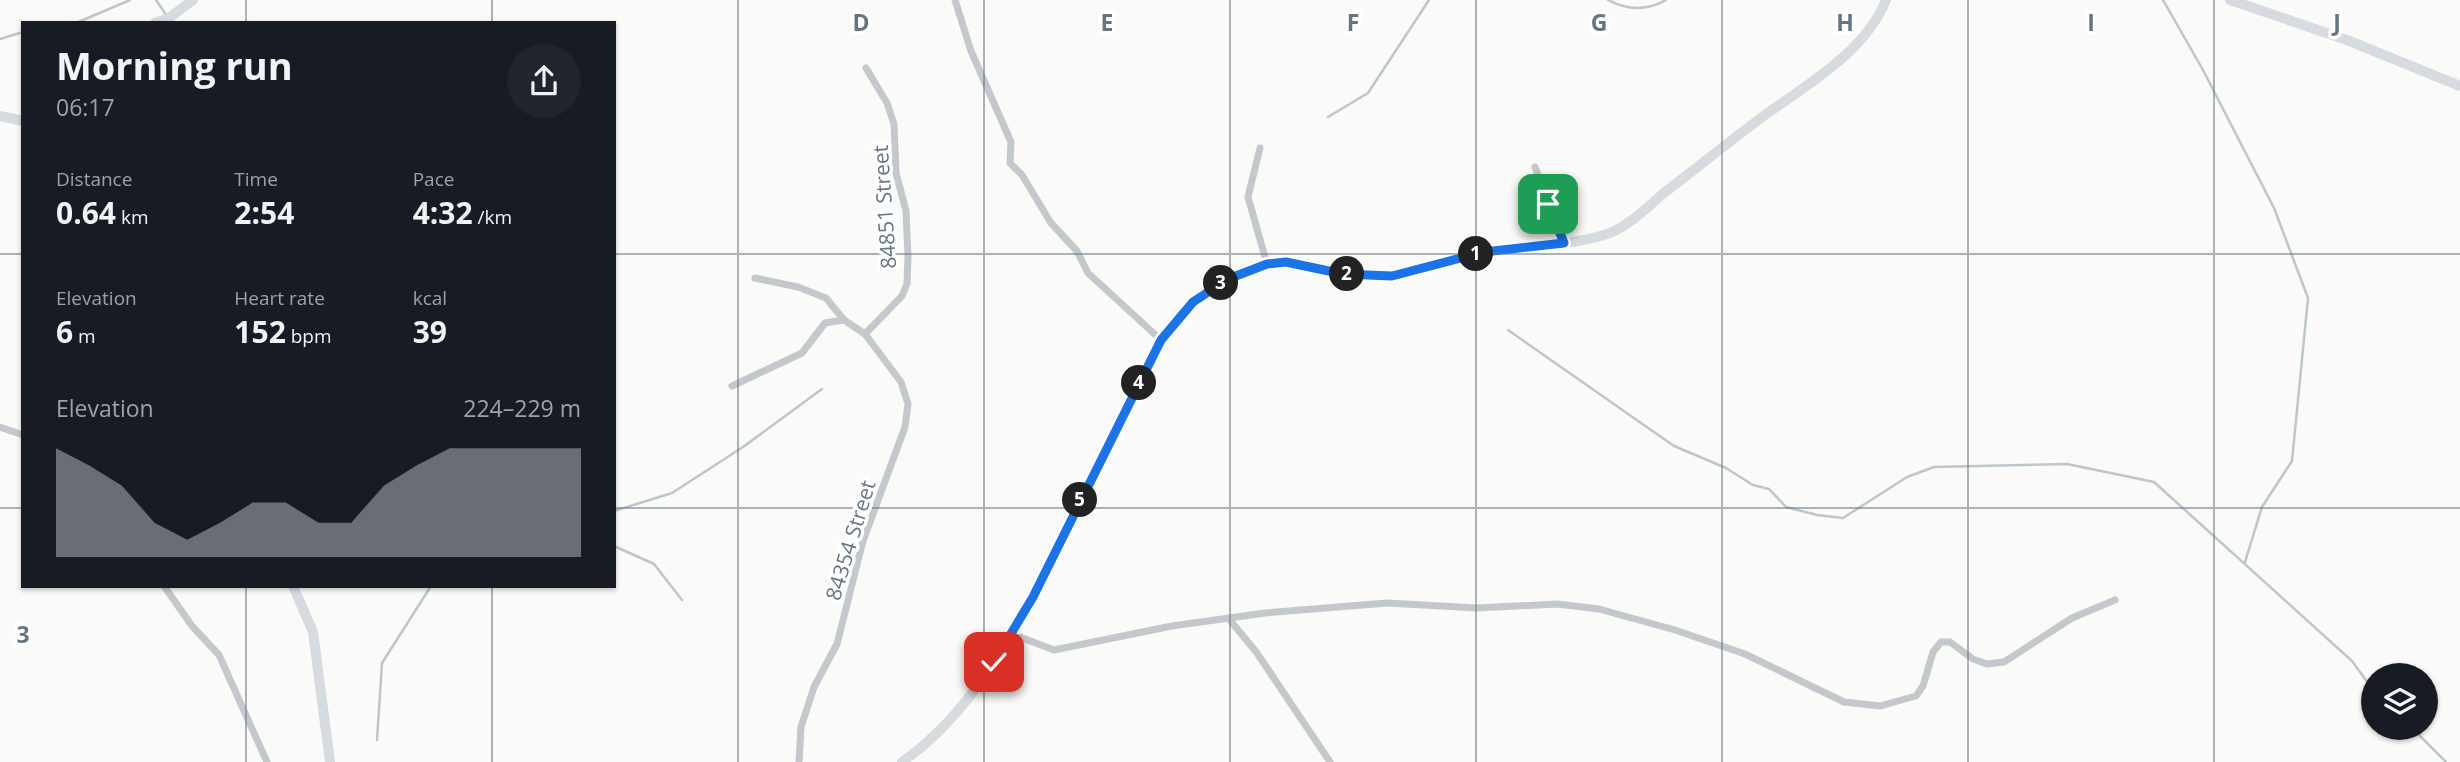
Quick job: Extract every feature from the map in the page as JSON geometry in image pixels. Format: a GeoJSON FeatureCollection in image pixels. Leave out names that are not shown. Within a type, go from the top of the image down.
{"type":"FeatureCollection","features":[{"type":"Feature","properties":{"kind":"street"},"geometry":{"type":"LineString","coordinates":[[161,21],[193,0]]}},
{"type":"Feature","properties":{"kind":"street"},"geometry":{"type":"LineString","coordinates":[[955,0],[971,51],[1011,142],[1010,163],[1022,174],[1051,223],[1077,251],[1088,273],[1161,340]]}},
{"type":"Feature","properties":{"kind":"street"},"geometry":{"type":"LineString","coordinates":[[902,762],[940,729],[963,704],[1012,634],[1161,340],[1193,302],[1228,279],[1267,264],[1286,262],[1343,274],[1392,276],[1484,252],[1564,243],[1606,235],[1629,221],[1724,145],[1824,72],[1865,35],[1886,0]]}},
{"type":"Feature","properties":{"kind":"street"},"geometry":{"type":"LineString","coordinates":[[2230,0],[2459,82]]}},
{"type":"Feature","properties":{"kind":"street","name":"84851 Street"},"geometry":{"type":"LineString","coordinates":[[865,334],[902,296],[907,284],[908,257],[906,211],[896,173],[894,124],[887,103],[866,68]]}},
{"type":"Feature","properties":{"kind":"street"},"geometry":{"type":"LineString","coordinates":[[0,116],[21,121]]}},
{"type":"Feature","properties":{"kind":"street"},"geometry":{"type":"LineString","coordinates":[[1260,148],[1248,197],[1267,264]]}},
{"type":"Feature","properties":{"kind":"street"},"geometry":{"type":"LineString","coordinates":[[1535,167],[1564,243]]}},
{"type":"Feature","properties":{"kind":"street","name":"84354 Street"},"geometry":{"type":"LineString","coordinates":[[755,278],[793,286],[826,299],[844,320],[865,334],[901,382],[906,394],[907,413],[863,541],[837,643],[814,687],[805,713],[798,740],[799,762]]}},
{"type":"Feature","properties":{"kind":"street"},"geometry":{"type":"LineString","coordinates":[[732,386],[802,353],[825,323],[844,320]]}},
{"type":"Feature","properties":{"kind":"street"},"geometry":{"type":"LineString","coordinates":[[0,427],[21,434]]}},
{"type":"Feature","properties":{"kind":"street"},"geometry":{"type":"LineString","coordinates":[[165,588],[192,626],[219,655],[267,762]]}},
{"type":"Feature","properties":{"kind":"street"},"geometry":{"type":"LineString","coordinates":[[294,588],[313,632],[330,762]]}},
{"type":"Feature","properties":{"kind":"street"},"geometry":{"type":"LineString","coordinates":[[1012,634],[1054,650],[1172,626],[1265,613],[1387,603],[1477,608],[1557,604],[1578,606],[1675,629],[1745,654],[1844,702],[1880,706],[1916,696],[1927,677],[1933,652],[1941,642],[1950,642],[1973,659],[1987,664],[2004,662],[2072,618],[2115,600]]}},
{"type":"Feature","properties":{"kind":"street"},"geometry":{"type":"LineString","coordinates":[[1229,619],[1256,653],[1330,762]]}},
{"type":"Feature","properties":{"kind":"waterway"},"geometry":{"type":"LineString","coordinates":[[81,21],[130,0]]}},
{"type":"Feature","properties":{"kind":"waterway"},"geometry":{"type":"LineString","coordinates":[[156,0],[167,16]]}},
{"type":"Feature","properties":{"kind":"waterway"},"geometry":{"type":"LineString","coordinates":[[1328,117],[1368,93],[1429,0]]}},
{"type":"Feature","properties":{"kind":"waterway"},"geometry":{"type":"LineString","coordinates":[[1608,0],[1637,8],[1666,0]]}},
{"type":"Feature","properties":{"kind":"waterway"},"geometry":{"type":"LineString","coordinates":[[2163,0],[2203,70],[2274,208],[2308,298],[2292,461],[2262,507],[2245,562]]}},
{"type":"Feature","properties":{"kind":"waterway"},"geometry":{"type":"LineString","coordinates":[[0,39],[21,33]]}},
{"type":"Feature","properties":{"kind":"waterway"},"geometry":{"type":"LineString","coordinates":[[1508,330],[1674,446],[1726,468],[1753,485],[1769,489],[1786,507],[1817,515],[1843,518],[1907,477],[1934,467],[2067,464],[2154,482],[2352,661],[2361,673]]}},
{"type":"Feature","properties":{"kind":"waterway"},"geometry":{"type":"LineString","coordinates":[[616,510],[672,493],[743,447],[822,389]]}},
{"type":"Feature","properties":{"kind":"waterway"},"geometry":{"type":"LineString","coordinates":[[616,547],[654,564],[682,600]]}},
{"type":"Feature","properties":{"kind":"waterway"},"geometry":{"type":"LineString","coordinates":[[377,740],[382,663],[430,588]]}},
{"type":"Feature","properties":{"kind":"waterway"},"geometry":{"type":"LineString","coordinates":[[2424,740],[2446,762]]}},
{"type":"Feature","properties":{"kind":"route"},"geometry":{"type":"LineString","coordinates":[[994,662],[1033,597],[1050,558],[1161,340],[1193,302],[1228,279],[1267,264],[1286,262],[1343,274],[1392,276],[1484,252],[1564,243],[1548,204]]}}]}
